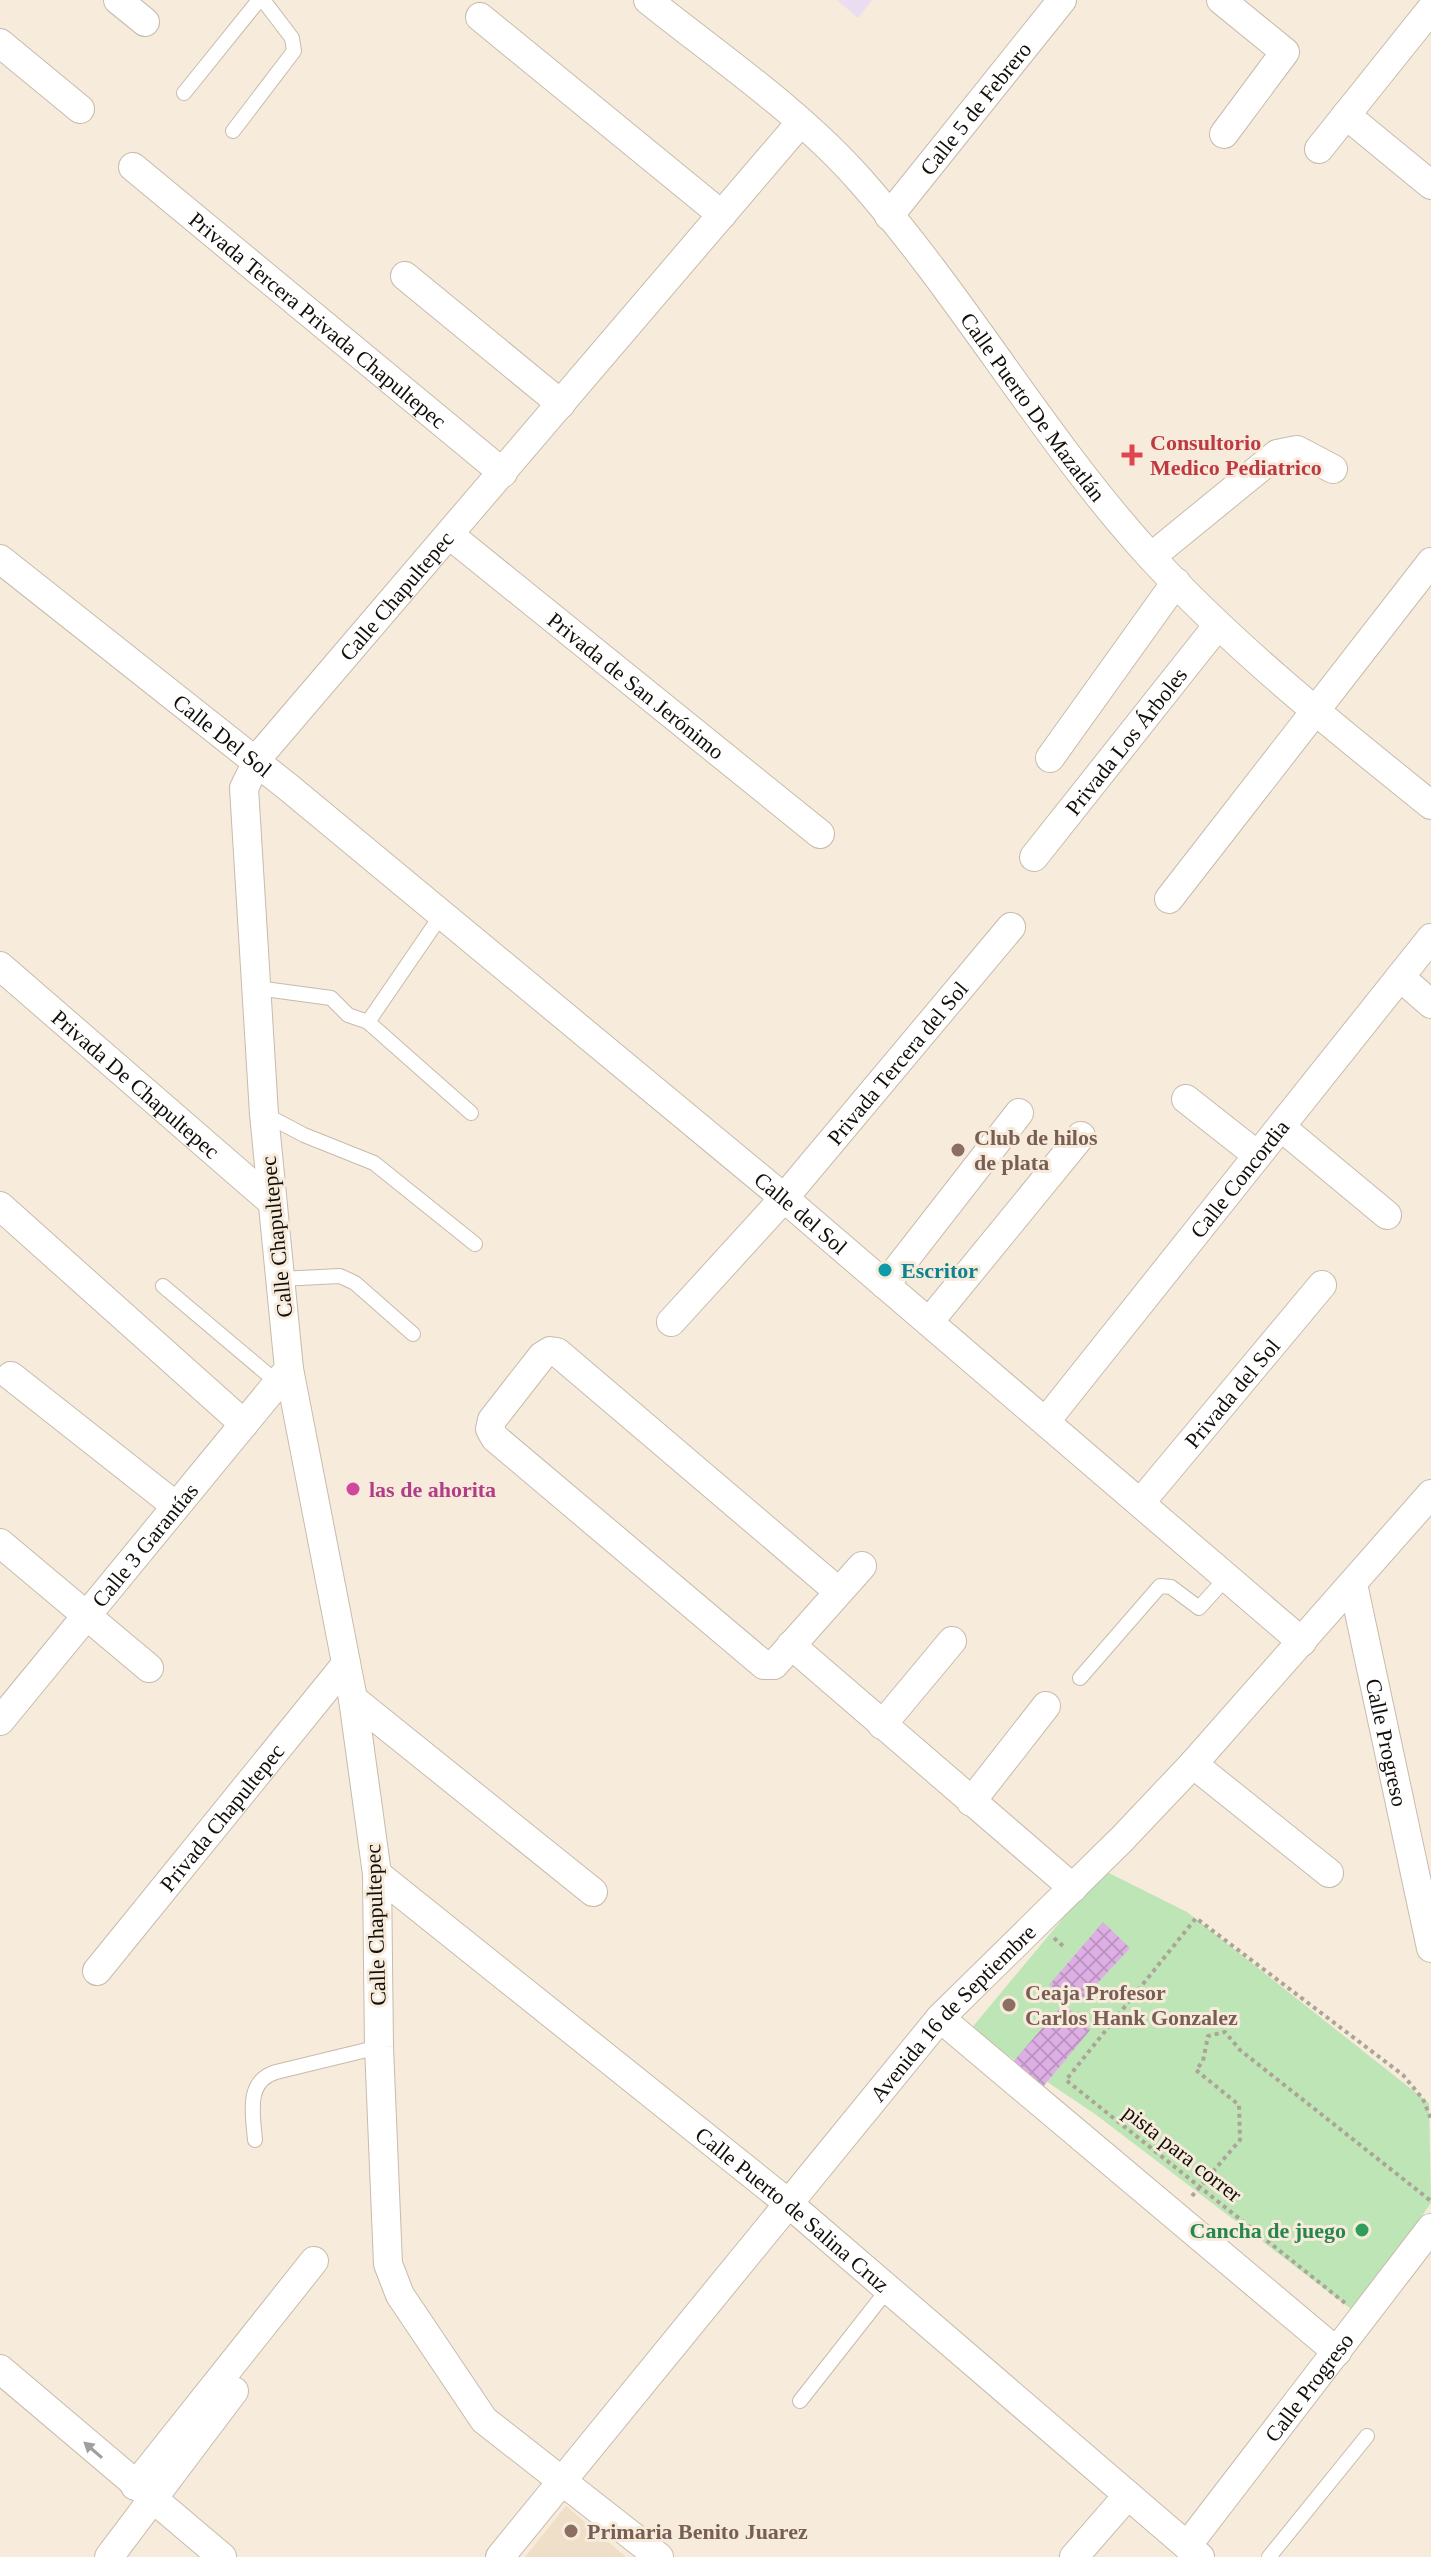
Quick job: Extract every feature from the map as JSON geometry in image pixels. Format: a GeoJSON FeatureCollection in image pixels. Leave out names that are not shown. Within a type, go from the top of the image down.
{"type":"FeatureCollection","features":[{"type":"Feature","properties":{"kind":"street"},"geometry":{"type":"LineString","coordinates":[[118,0],[145,22]]}},
{"type":"Feature","properties":{"kind":"street","name":"Calle Puerto De Mazatlán"},"geometry":{"type":"LineString","coordinates":[[648,0],[838,156],[889,216],[1151,557],[1218,625],[1314,711],[1431,805]]}},
{"type":"Feature","properties":{"kind":"street"},"geometry":{"type":"LineString","coordinates":[[1221,0],[1285,52],[1224,134]]}},
{"type":"Feature","properties":{"kind":"street","name":"Calle 5 de Febrero"},"geometry":{"type":"LineString","coordinates":[[889,216],[1054,3]]}},
{"type":"Feature","properties":{"kind":"street"},"geometry":{"type":"LineString","coordinates":[[1319,149],[1431,9]]}},
{"type":"Feature","properties":{"kind":"street"},"geometry":{"type":"LineString","coordinates":[[480,17],[722,215]]}},
{"type":"Feature","properties":{"kind":"street"},"geometry":{"type":"LineString","coordinates":[[0,43],[80,109]]}},
{"type":"Feature","properties":{"kind":"street"},"geometry":{"type":"LineString","coordinates":[[1346,115],[1431,185]]}},
{"type":"Feature","properties":{"kind":"street","name":"Calle Chapultepec"},"geometry":{"type":"LineString","coordinates":[[659,2557],[484,2420],[418,2323],[392,2276],[385,2247],[377,1874],[353,1699],[284,1376],[280,1279],[264,1114],[243,815],[244,788],[256,762],[800,123]]}},
{"type":"Feature","properties":{"kind":"street","name":"Privada Tercera Privada Chapultepec"},"geometry":{"type":"LineString","coordinates":[[133,167],[503,473]]}},
{"type":"Feature","properties":{"kind":"street"},"geometry":{"type":"LineString","coordinates":[[405,276],[561,404]]}},
{"type":"Feature","properties":{"kind":"street"},"geometry":{"type":"LineString","coordinates":[[1151,557],[1277,454],[1297,450],[1333,469]]}},
{"type":"Feature","properties":{"kind":"street","name":"Privada de San Jerónimo"},"geometry":{"type":"LineString","coordinates":[[451,536],[820,834]]}},
{"type":"Feature","properties":{"kind":"street","name":"Calle Del Sol"},"geometry":{"type":"LineString","coordinates":[[0,559],[442,914]]}},
{"type":"Feature","properties":{"kind":"street"},"geometry":{"type":"LineString","coordinates":[[1169,899],[1431,562]]}},
{"type":"Feature","properties":{"kind":"street"},"geometry":{"type":"LineString","coordinates":[[1050,758],[1176,582]]}},
{"type":"Feature","properties":{"kind":"street","name":"Privada Los Árboles"},"geometry":{"type":"LineString","coordinates":[[1034,857],[1218,625]]}},
{"type":"Feature","properties":{"kind":"street","name":"Calle del Sol"},"geometry":{"type":"LineString","coordinates":[[442,914],[784,1198],[1302,1642]]}},
{"type":"Feature","properties":{"kind":"street","name":"Privada Tercera del Sol"},"geometry":{"type":"LineString","coordinates":[[671,1322],[784,1198],[1011,927]]}},
{"type":"Feature","properties":{"kind":"street","name":"Calle Concordia"},"geometry":{"type":"LineString","coordinates":[[1046,1421],[1431,938]]}},
{"type":"Feature","properties":{"kind":"street","name":"Privada De Chapultepec"},"geometry":{"type":"LineString","coordinates":[[0,966],[272,1202]]}},
{"type":"Feature","properties":{"kind":"street"},"geometry":{"type":"LineString","coordinates":[[1400,977],[1431,1004]]}},
{"type":"Feature","properties":{"kind":"street"},"geometry":{"type":"LineString","coordinates":[[1186,1099],[1257,1155]]}},
{"type":"Feature","properties":{"kind":"street"},"geometry":{"type":"LineString","coordinates":[[885,1285],[1019,1113]]}},
{"type":"Feature","properties":{"kind":"street"},"geometry":{"type":"LineString","coordinates":[[1281,1127],[1387,1215]]}},
{"type":"Feature","properties":{"kind":"street"},"geometry":{"type":"LineString","coordinates":[[929,1322],[1081,1136]]}},
{"type":"Feature","properties":{"kind":"street"},"geometry":{"type":"LineString","coordinates":[[0,1206],[244,1424]]}},
{"type":"Feature","properties":{"kind":"street","name":"Privada del Sol"},"geometry":{"type":"LineString","coordinates":[[1141,1502],[1322,1285]]}},
{"type":"Feature","properties":{"kind":"street"},"geometry":{"type":"LineString","coordinates":[[839,1592],[557,1352],[542,1356],[492,1420],[490,1429],[495,1438],[760,1662],[774,1665],[791,1645],[839,1592],[862,1566]]}},
{"type":"Feature","properties":{"kind":"street"},"geometry":{"type":"LineString","coordinates":[[11,1376],[176,1506]]}},
{"type":"Feature","properties":{"kind":"street","name":"Calle 3 Garantías"},"geometry":{"type":"LineString","coordinates":[[0,1721],[284,1376]]}},
{"type":"Feature","properties":{"kind":"street","name":"Avenida 16 de Septiembre"},"geometry":{"type":"LineString","coordinates":[[500,2557],[940,2018],[1073,1888],[1193,1764],[1431,1494]]}},
{"type":"Feature","properties":{"kind":"street"},"geometry":{"type":"LineString","coordinates":[[0,1543],[149,1668]]}},
{"type":"Feature","properties":{"kind":"street","name":"Calle Progreso"},"geometry":{"type":"LineString","coordinates":[[1353,1584],[1430,1932]]}},
{"type":"Feature","properties":{"kind":"street"},"geometry":{"type":"LineString","coordinates":[[882,1725],[952,1641]]}},
{"type":"Feature","properties":{"kind":"street"},"geometry":{"type":"LineString","coordinates":[[791,1645],[1073,1888]]}},
{"type":"Feature","properties":{"kind":"street","name":"Privada Chapultepec"},"geometry":{"type":"LineString","coordinates":[[97,1971],[346,1664]]}},
{"type":"Feature","properties":{"kind":"street"},"geometry":{"type":"LineString","coordinates":[[353,1699],[593,1892]]}},
{"type":"Feature","properties":{"kind":"street"},"geometry":{"type":"LineString","coordinates":[[971,1802],[1046,1706]]}},
{"type":"Feature","properties":{"kind":"street"},"geometry":{"type":"LineString","coordinates":[[1193,1764],[1329,1873]]}},
{"type":"Feature","properties":{"kind":"street","name":"Calle Puerto de Salina Cruz"},"geometry":{"type":"LineString","coordinates":[[377,1874],[788,2203],[1194,2551]]}},
{"type":"Feature","properties":{"kind":"street"},"geometry":{"type":"LineString","coordinates":[[940,2018],[1337,2352]]}},
{"type":"Feature","properties":{"kind":"street","name":"Calle Progreso"},"geometry":{"type":"LineString","coordinates":[[1194,2551],[1337,2352],[1431,2228]]}},
{"type":"Feature","properties":{"kind":"street"},"geometry":{"type":"LineString","coordinates":[[109,2557],[144,2493],[238,2386],[245,2366],[243,2351],[314,2261]]}},
{"type":"Feature","properties":{"kind":"street"},"geometry":{"type":"LineString","coordinates":[[0,2369],[222,2557]]}},
{"type":"Feature","properties":{"kind":"street"},"geometry":{"type":"LineString","coordinates":[[1074,2557],[1128,2495]]}},
{"type":"Feature","properties":{"kind":"lane"},"geometry":{"type":"LineString","coordinates":[[184,93],[261,0],[292,38],[294,51],[233,131]]}},
{"type":"Feature","properties":{"kind":"lane"},"geometry":{"type":"LineString","coordinates":[[368,1022],[442,914]]}},
{"type":"Feature","properties":{"kind":"lane"},"geometry":{"type":"LineString","coordinates":[[257,988],[331,998],[348,1015],[368,1022],[471,1113]]}},
{"type":"Feature","properties":{"kind":"lane"},"geometry":{"type":"LineString","coordinates":[[264,1114],[374,1163],[475,1244]]}},
{"type":"Feature","properties":{"kind":"lane"},"geometry":{"type":"LineString","coordinates":[[280,1279],[340,1276],[355,1283],[413,1334]]}},
{"type":"Feature","properties":{"kind":"lane"},"geometry":{"type":"LineString","coordinates":[[163,1286],[284,1376]]}},
{"type":"Feature","properties":{"kind":"lane"},"geometry":{"type":"LineString","coordinates":[[1080,1678],[1160,1586],[1171,1587],[1199,1608],[1226,1578]]}},
{"type":"Feature","properties":{"kind":"lane"},"geometry":{"type":"LineString","coordinates":[[255,2140],[252,2101],[263,2078],[276,2072],[379,2047]]}},
{"type":"Feature","properties":{"kind":"lane"},"geometry":{"type":"LineString","coordinates":[[800,2401],[888,2289]]}},
{"type":"Feature","properties":{"kind":"lane"},"geometry":{"type":"LineString","coordinates":[[1269,2557],[1367,2436]]}},
{"type":"Feature","properties":{"kind":"path","name":"pista para correr"},"geometry":{"type":"LineString","coordinates":[[1355,2312],[1066,2080],[1196,1918],[1403,2075],[1423,2099],[1431,2119]]}},
{"type":"Feature","properties":{"kind":"path"},"geometry":{"type":"LineString","coordinates":[[1178,2218],[1199,2185],[1240,2140],[1239,2105],[1196,2070],[1203,2061],[1208,2036],[1225,2032],[1240,2050],[1431,2201]]}},
{"type":"Feature","properties":{"kind":"shaded area"},"geometry":{"type":"Polygon","coordinates":[[[837,0],[872,0],[858,18],[837,0]]]}},
{"type":"Feature","properties":{"kind":"shaded area","name":"Primaria Benito Juarez"},"geometry":{"type":"Polygon","coordinates":[[[566,2506],[626,2557],[525,2557],[566,2506]]]}},
{"type":"Feature","properties":{"kind":"green space"},"geometry":{"type":"Polygon","coordinates":[[[1103,1870],[1187,1912],[1429,2103],[1431,2203],[1355,2312],[1095,2114],[970,2030],[1103,1870]]]}},
{"type":"Feature","properties":{"kind":"building"},"geometry":{"type":"Polygon","coordinates":[[[1103,1922],[1130,1948],[1079,2003],[1049,1985],[1103,1922]]]}},
{"type":"Feature","properties":{"kind":"building"},"geometry":{"type":"Polygon","coordinates":[[[1064,2003],[1090,2030],[1042,2088],[1013,2062],[1064,2003]]]}},
{"type":"Feature","properties":{"kind":"place","name":"Consultorio Medico Pediatrico"},"geometry":{"type":"Point","coordinates":[1132,455]}},
{"type":"Feature","properties":{"kind":"place","name":"Club de hilos de plata"},"geometry":{"type":"Point","coordinates":[958,1150]}},
{"type":"Feature","properties":{"kind":"place","name":"Escritor"},"geometry":{"type":"Point","coordinates":[885,1270]}},
{"type":"Feature","properties":{"kind":"place","name":"las de ahorita"},"geometry":{"type":"Point","coordinates":[353,1489]}},
{"type":"Feature","properties":{"kind":"place","name":"Ceaja Profesor Carlos Hank Gonzalez"},"geometry":{"type":"Point","coordinates":[1009,2005]}},
{"type":"Feature","properties":{"kind":"place","name":"Cancha de juego"},"geometry":{"type":"Point","coordinates":[1362,2230]}},
{"type":"Feature","properties":{"kind":"place","name":"Primaria Benito Juarez"},"geometry":{"type":"Point","coordinates":[571,2531]}}]}
